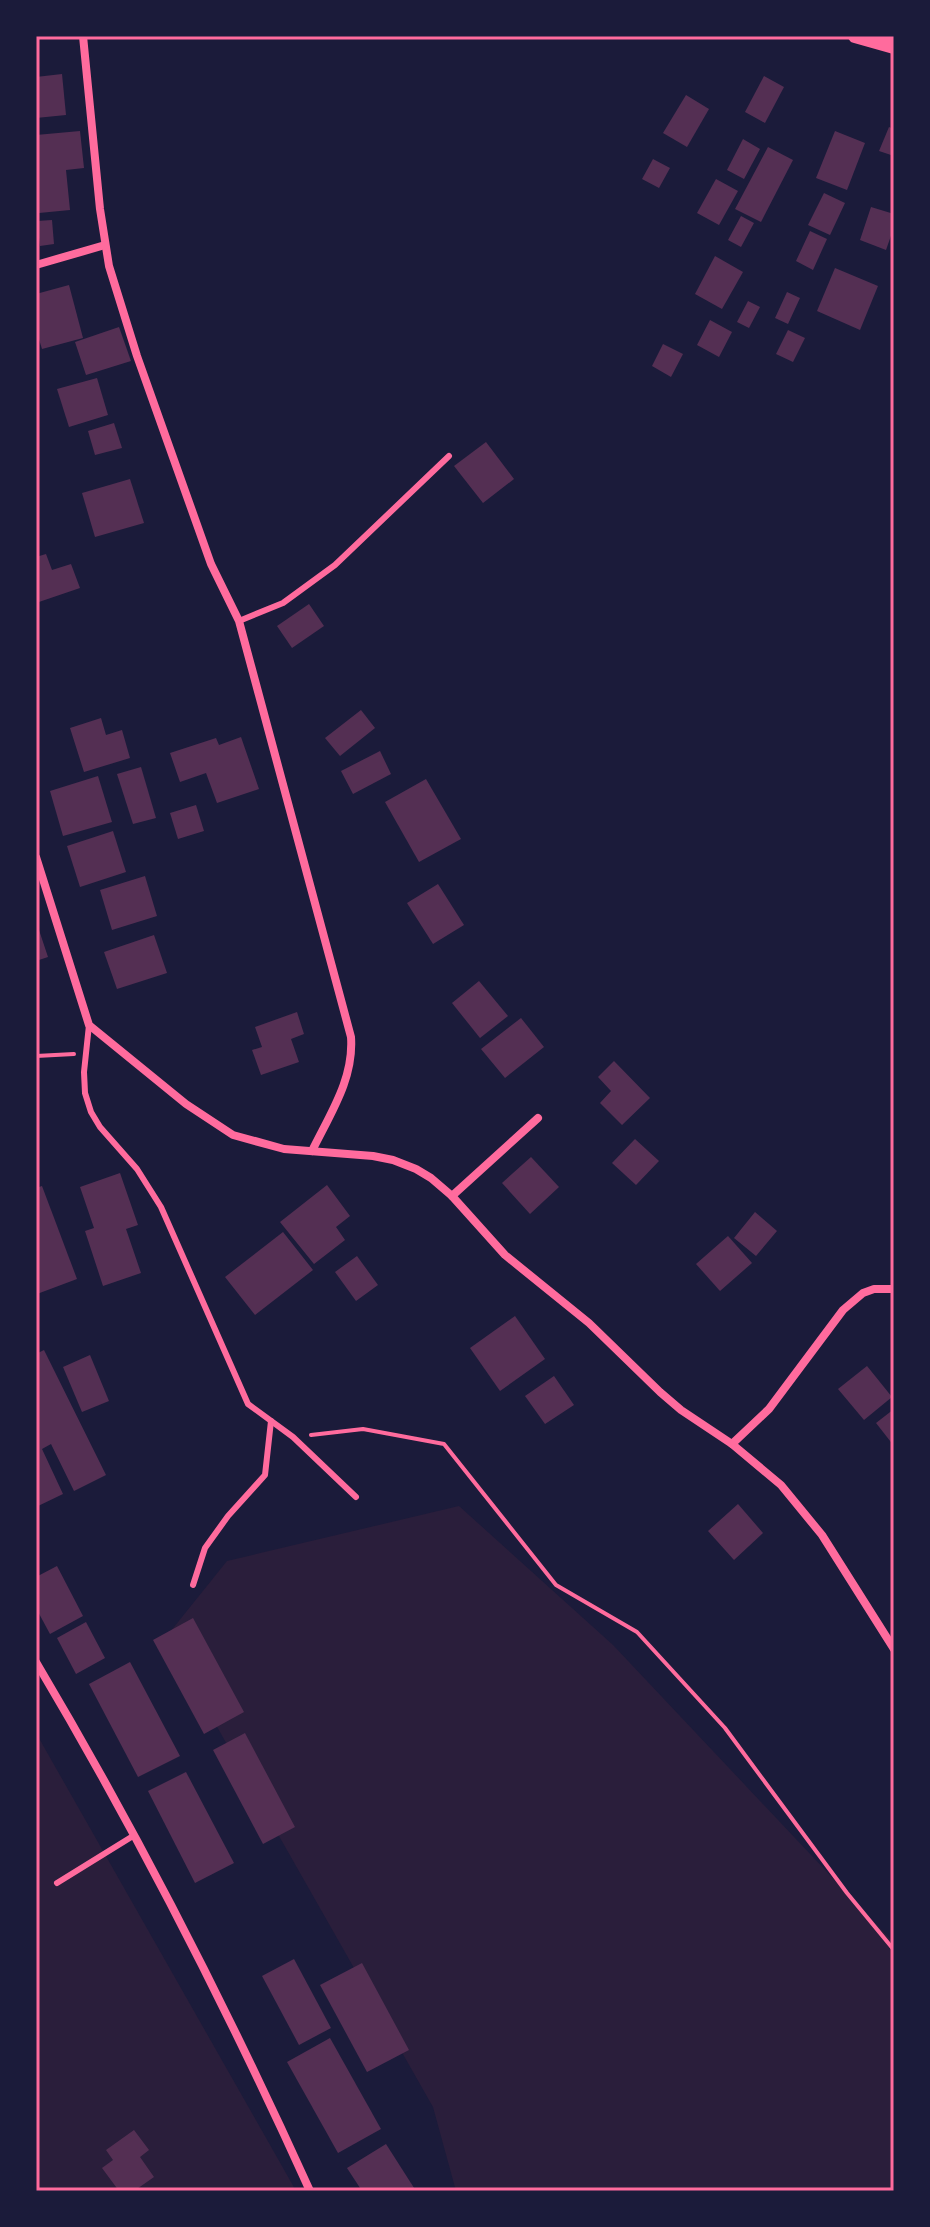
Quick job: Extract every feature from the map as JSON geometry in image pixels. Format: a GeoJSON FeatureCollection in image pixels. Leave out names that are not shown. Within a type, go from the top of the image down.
{"type":"FeatureCollection","features":[{"type":"Feature","properties":{"kind":"street"},"geometry":{"type":"LineString","coordinates":[[83,36],[109,266],[137,356],[211,564],[239,621],[351,1037],[352,1057],[347,1080],[312,1151]]}},
{"type":"Feature","properties":{"kind":"street"},"geometry":{"type":"LineString","coordinates":[[855,36],[894,47]]}},
{"type":"Feature","properties":{"kind":"street"},"geometry":{"type":"LineString","coordinates":[[36,265],[105,245]]}},
{"type":"Feature","properties":{"kind":"street"},"geometry":{"type":"LineString","coordinates":[[36,857],[89,1025],[217,1126],[267,1146],[393,1160],[416,1169],[452,1196],[505,1255],[589,1323],[681,1410],[732,1444],[795,1499],[822,1535],[894,1649]]}},
{"type":"Feature","properties":{"kind":"street"},"geometry":{"type":"LineString","coordinates":[[452,1196],[538,1118]]}},
{"type":"Feature","properties":{"kind":"street"},"geometry":{"type":"LineString","coordinates":[[732,1444],[769,1409],[843,1310],[863,1293],[874,1289],[894,1289]]}},
{"type":"Feature","properties":{"kind":"street"},"geometry":{"type":"LineString","coordinates":[[36,1662],[106,1783],[197,1956],[310,2191]]}},
{"type":"Feature","properties":{"kind":"lane"},"geometry":{"type":"LineString","coordinates":[[239,621],[283,603],[335,565],[449,456]]}},
{"type":"Feature","properties":{"kind":"lane"},"geometry":{"type":"LineString","coordinates":[[89,1025],[84,1054],[85,1093],[91,1112],[155,1196],[248,1404],[293,1437],[356,1497]]}},
{"type":"Feature","properties":{"kind":"lane"},"geometry":{"type":"LineString","coordinates":[[193,1585],[205,1548],[228,1516],[265,1475],[271,1421]]}},
{"type":"Feature","properties":{"kind":"lane"},"geometry":{"type":"LineString","coordinates":[[57,1883],[133,1836]]}},
{"type":"Feature","properties":{"kind":"path"},"geometry":{"type":"LineString","coordinates":[[36,1056],[84,1054]]}},
{"type":"Feature","properties":{"kind":"path"},"geometry":{"type":"LineString","coordinates":[[293,1437],[363,1429],[444,1444],[556,1585],[637,1632],[725,1728],[847,1893],[894,1950]]}},
{"type":"Feature","properties":{"kind":"shaded area"},"geometry":{"type":"Polygon","coordinates":[[[459,1506],[613,1645],[894,1943],[894,2191],[456,2191],[433,2107],[166,1637],[227,1561],[459,1506]]]}},
{"type":"Feature","properties":{"kind":"shaded area"},"geometry":{"type":"Polygon","coordinates":[[[36,1733],[278,2159],[296,2191],[36,2191],[36,1733]]]}},
{"type":"Feature","properties":{"kind":"building"},"geometry":{"type":"Polygon","coordinates":[[[62,74],[66,115],[36,118],[36,77],[62,74]]]}},
{"type":"Feature","properties":{"kind":"building"},"geometry":{"type":"Polygon","coordinates":[[[764,76],[784,87],[765,123],[745,112],[764,76]]]}},
{"type":"Feature","properties":{"kind":"building"},"geometry":{"type":"Polygon","coordinates":[[[686,95],[709,109],[687,147],[663,133],[686,95]]]}},
{"type":"Feature","properties":{"kind":"building"},"geometry":{"type":"Polygon","coordinates":[[[889,127],[894,129],[894,156],[879,151],[889,127]]]}},
{"type":"Feature","properties":{"kind":"building"},"geometry":{"type":"Polygon","coordinates":[[[80,131],[84,168],[66,170],[70,210],[39,213],[36,135],[80,131]]]}},
{"type":"Feature","properties":{"kind":"building"},"geometry":{"type":"Polygon","coordinates":[[[835,131],[865,143],[847,190],[816,178],[835,131]]]}},
{"type":"Feature","properties":{"kind":"building"},"geometry":{"type":"Polygon","coordinates":[[[743,139],[760,149],[744,179],[727,170],[743,139]]]}},
{"type":"Feature","properties":{"kind":"building"},"geometry":{"type":"Polygon","coordinates":[[[768,147],[793,160],[761,222],[735,209],[768,147]]]}},
{"type":"Feature","properties":{"kind":"building"},"geometry":{"type":"Polygon","coordinates":[[[653,159],[670,168],[659,188],[642,179],[653,159]]]}},
{"type":"Feature","properties":{"kind":"building"},"geometry":{"type":"Polygon","coordinates":[[[716,179],[738,191],[719,225],[697,213],[716,179]]]}},
{"type":"Feature","properties":{"kind":"building"},"geometry":{"type":"Polygon","coordinates":[[[824,193],[845,203],[830,235],[808,225],[824,193]]]}},
{"type":"Feature","properties":{"kind":"building"},"geometry":{"type":"Polygon","coordinates":[[[871,207],[894,214],[894,227],[886,250],[860,240],[871,207]]]}},
{"type":"Feature","properties":{"kind":"building"},"geometry":{"type":"Polygon","coordinates":[[[741,216],[754,223],[741,247],[728,240],[741,216]]]}},
{"type":"Feature","properties":{"kind":"building"},"geometry":{"type":"Polygon","coordinates":[[[52,220],[54,244],[40,246],[37,221],[52,220]]]}},
{"type":"Feature","properties":{"kind":"building"},"geometry":{"type":"Polygon","coordinates":[[[810,231],[827,239],[813,270],[796,261],[810,231]]]}},
{"type":"Feature","properties":{"kind":"building"},"geometry":{"type":"Polygon","coordinates":[[[715,256],[743,272],[722,309],[695,294],[715,256]]]}},
{"type":"Feature","properties":{"kind":"building"},"geometry":{"type":"Polygon","coordinates":[[[835,268],[878,286],[860,330],[817,311],[835,268]]]}},
{"type":"Feature","properties":{"kind":"building"},"geometry":{"type":"Polygon","coordinates":[[[69,285],[83,338],[42,349],[36,330],[36,294],[69,285]]]}},
{"type":"Feature","properties":{"kind":"building"},"geometry":{"type":"Polygon","coordinates":[[[787,292],[800,298],[788,324],[775,318],[787,292]]]}},
{"type":"Feature","properties":{"kind":"building"},"geometry":{"type":"Polygon","coordinates":[[[748,301],[760,307],[749,328],[737,322],[748,301]]]}},
{"type":"Feature","properties":{"kind":"building"},"geometry":{"type":"Polygon","coordinates":[[[710,320],[732,332],[719,357],[697,345],[710,320]]]}},
{"type":"Feature","properties":{"kind":"building"},"geometry":{"type":"Polygon","coordinates":[[[119,327],[131,361],[86,375],[75,342],[119,327]]]}},
{"type":"Feature","properties":{"kind":"building"},"geometry":{"type":"Polygon","coordinates":[[[788,330],[805,338],[793,362],[776,354],[788,330]]]}},
{"type":"Feature","properties":{"kind":"building"},"geometry":{"type":"Polygon","coordinates":[[[663,344],[683,354],[671,377],[652,366],[663,344]]]}},
{"type":"Feature","properties":{"kind":"building"},"geometry":{"type":"Polygon","coordinates":[[[97,378],[108,415],[69,427],[57,389],[97,378]]]}},
{"type":"Feature","properties":{"kind":"building"},"geometry":{"type":"Polygon","coordinates":[[[114,423],[122,448],[95,455],[88,431],[114,423]]]}},
{"type":"Feature","properties":{"kind":"building"},"geometry":{"type":"Polygon","coordinates":[[[486,442],[514,479],[483,503],[454,466],[486,442]]]}},
{"type":"Feature","properties":{"kind":"building"},"geometry":{"type":"Polygon","coordinates":[[[130,479],[144,523],[95,537],[82,493],[130,479]]]}},
{"type":"Feature","properties":{"kind":"building"},"geometry":{"type":"Polygon","coordinates":[[[46,554],[52,570],[71,564],[80,588],[36,603],[36,557],[46,554]]]}},
{"type":"Feature","properties":{"kind":"building"},"geometry":{"type":"Polygon","coordinates":[[[309,604],[324,626],[292,648],[277,626],[309,604]]]}},
{"type":"Feature","properties":{"kind":"building"},"geometry":{"type":"Polygon","coordinates":[[[361,710],[375,728],[340,756],[325,738],[361,710]]]}},
{"type":"Feature","properties":{"kind":"building"},"geometry":{"type":"Polygon","coordinates":[[[101,718],[106,735],[122,730],[130,758],[84,772],[70,728],[101,718]]]}},
{"type":"Feature","properties":{"kind":"building"},"geometry":{"type":"Polygon","coordinates":[[[241,737],[259,789],[217,803],[206,773],[180,782],[170,753],[216,738],[219,745],[241,737]]]}},
{"type":"Feature","properties":{"kind":"building"},"geometry":{"type":"Polygon","coordinates":[[[380,751],[391,774],[353,794],[341,771],[380,751]]]}},
{"type":"Feature","properties":{"kind":"building"},"geometry":{"type":"Polygon","coordinates":[[[141,767],[156,818],[133,824],[117,774],[141,767]]]}},
{"type":"Feature","properties":{"kind":"building"},"geometry":{"type":"Polygon","coordinates":[[[98,776],[112,822],[63,836],[50,791],[98,776]]]}},
{"type":"Feature","properties":{"kind":"building"},"geometry":{"type":"Polygon","coordinates":[[[426,779],[461,839],[419,862],[385,802],[426,779]]]}},
{"type":"Feature","properties":{"kind":"building"},"geometry":{"type":"Polygon","coordinates":[[[196,805],[204,831],[178,839],[170,813],[196,805]]]}},
{"type":"Feature","properties":{"kind":"building"},"geometry":{"type":"Polygon","coordinates":[[[113,831],[126,872],[80,887],[67,846],[113,831]]]}},
{"type":"Feature","properties":{"kind":"building"},"geometry":{"type":"Polygon","coordinates":[[[145,876],[157,916],[112,930],[100,890],[145,876]]]}},
{"type":"Feature","properties":{"kind":"building"},"geometry":{"type":"Polygon","coordinates":[[[438,884],[464,925],[433,944],[407,903],[438,884]]]}},
{"type":"Feature","properties":{"kind":"building"},"geometry":{"type":"Polygon","coordinates":[[[36,921],[48,957],[36,961],[36,921]]]}},
{"type":"Feature","properties":{"kind":"building"},"geometry":{"type":"Polygon","coordinates":[[[154,935],[167,973],[117,989],[104,952],[154,935]]]}},
{"type":"Feature","properties":{"kind":"building"},"geometry":{"type":"Polygon","coordinates":[[[479,981],[508,1016],[480,1038],[452,1003],[479,981]]]}},
{"type":"Feature","properties":{"kind":"building"},"geometry":{"type":"Polygon","coordinates":[[[297,1012],[304,1034],[291,1039],[299,1062],[261,1075],[252,1050],[262,1047],[255,1027],[297,1012]]]}},
{"type":"Feature","properties":{"kind":"building"},"geometry":{"type":"Polygon","coordinates":[[[521,1018],[544,1047],[505,1078],[481,1049],[521,1018]]]}},
{"type":"Feature","properties":{"kind":"building"},"geometry":{"type":"Polygon","coordinates":[[[614,1061],[650,1098],[622,1125],[600,1103],[611,1091],[598,1077],[614,1061]]]}},
{"type":"Feature","properties":{"kind":"building"},"geometry":{"type":"Polygon","coordinates":[[[635,1139],[659,1161],[636,1185],[612,1163],[635,1139]]]}},
{"type":"Feature","properties":{"kind":"building"},"geometry":{"type":"Polygon","coordinates":[[[531,1157],[559,1187],[530,1214],[502,1183],[531,1157]]]}},
{"type":"Feature","properties":{"kind":"building"},"geometry":{"type":"Polygon","coordinates":[[[120,1173],[138,1225],[126,1229],[141,1273],[103,1286],[85,1231],[94,1228],[80,1187],[120,1173]]]}},
{"type":"Feature","properties":{"kind":"building"},"geometry":{"type":"Polygon","coordinates":[[[327,1185],[350,1216],[336,1227],[345,1240],[314,1264],[280,1222],[327,1185]]]}},
{"type":"Feature","properties":{"kind":"building"},"geometry":{"type":"Polygon","coordinates":[[[42,1186],[77,1279],[37,1294],[36,1188],[42,1186]]]}},
{"type":"Feature","properties":{"kind":"building"},"geometry":{"type":"Polygon","coordinates":[[[755,1212],[777,1231],[756,1256],[734,1238],[755,1212]]]}},
{"type":"Feature","properties":{"kind":"building"},"geometry":{"type":"Polygon","coordinates":[[[283,1232],[313,1270],[255,1315],[225,1277],[283,1232]]]}},
{"type":"Feature","properties":{"kind":"building"},"geometry":{"type":"Polygon","coordinates":[[[728,1236],[752,1263],[720,1291],[696,1264],[728,1236]]]}},
{"type":"Feature","properties":{"kind":"building"},"geometry":{"type":"Polygon","coordinates":[[[357,1256],[378,1285],[356,1301],[335,1272],[357,1256]]]}},
{"type":"Feature","properties":{"kind":"building"},"geometry":{"type":"Polygon","coordinates":[[[515,1316],[545,1359],[500,1391],[470,1348],[515,1316]]]}},
{"type":"Feature","properties":{"kind":"building"},"geometry":{"type":"Polygon","coordinates":[[[44,1350],[106,1475],[74,1491],[51,1444],[42,1449],[63,1494],[36,1507],[36,1354],[44,1350]]]}},
{"type":"Feature","properties":{"kind":"building"},"geometry":{"type":"Polygon","coordinates":[[[90,1355],[109,1401],[82,1412],[63,1367],[90,1355]]]}},
{"type":"Feature","properties":{"kind":"building"},"geometry":{"type":"Polygon","coordinates":[[[867,1366],[892,1397],[864,1420],[838,1389],[867,1366]]]}},
{"type":"Feature","properties":{"kind":"building"},"geometry":{"type":"Polygon","coordinates":[[[554,1376],[574,1405],[545,1424],[525,1396],[554,1376]]]}},
{"type":"Feature","properties":{"kind":"building"},"geometry":{"type":"Polygon","coordinates":[[[894,1409],[894,1446],[876,1423],[894,1409]]]}},
{"type":"Feature","properties":{"kind":"building"},"geometry":{"type":"Polygon","coordinates":[[[738,1504],[763,1533],[734,1560],[708,1531],[738,1504]]]}},
{"type":"Feature","properties":{"kind":"building"},"geometry":{"type":"Polygon","coordinates":[[[57,1566],[83,1616],[50,1634],[36,1608],[36,1577],[57,1566]]]}},
{"type":"Feature","properties":{"kind":"building"},"geometry":{"type":"Polygon","coordinates":[[[193,1618],[244,1712],[204,1734],[153,1640],[193,1618]]]}},
{"type":"Feature","properties":{"kind":"building"},"geometry":{"type":"Polygon","coordinates":[[[86,1622],[105,1658],[76,1674],[57,1638],[86,1622]]]}},
{"type":"Feature","properties":{"kind":"building"},"geometry":{"type":"Polygon","coordinates":[[[130,1662],[180,1756],[138,1777],[89,1684],[130,1662]]]}},
{"type":"Feature","properties":{"kind":"building"},"geometry":{"type":"Polygon","coordinates":[[[245,1733],[295,1827],[263,1844],[213,1750],[245,1733]]]}},
{"type":"Feature","properties":{"kind":"building"},"geometry":{"type":"Polygon","coordinates":[[[186,1772],[234,1863],[195,1883],[148,1791],[186,1772]]]}},
{"type":"Feature","properties":{"kind":"building"},"geometry":{"type":"Polygon","coordinates":[[[294,1959],[331,2028],[299,2045],[262,1976],[294,1959]]]}},
{"type":"Feature","properties":{"kind":"building"},"geometry":{"type":"Polygon","coordinates":[[[362,1963],[409,2050],[367,2072],[320,1985],[362,1963]]]}},
{"type":"Feature","properties":{"kind":"building"},"geometry":{"type":"Polygon","coordinates":[[[330,2038],[381,2129],[338,2153],[287,2062],[330,2038]]]}},
{"type":"Feature","properties":{"kind":"building"},"geometry":{"type":"Polygon","coordinates":[[[134,2130],[149,2150],[140,2157],[154,2177],[134,2191],[119,2191],[102,2168],[113,2160],[106,2150],[134,2130]]]}},
{"type":"Feature","properties":{"kind":"building"},"geometry":{"type":"Polygon","coordinates":[[[386,2144],[416,2191],[362,2191],[347,2168],[386,2144]]]}}]}
